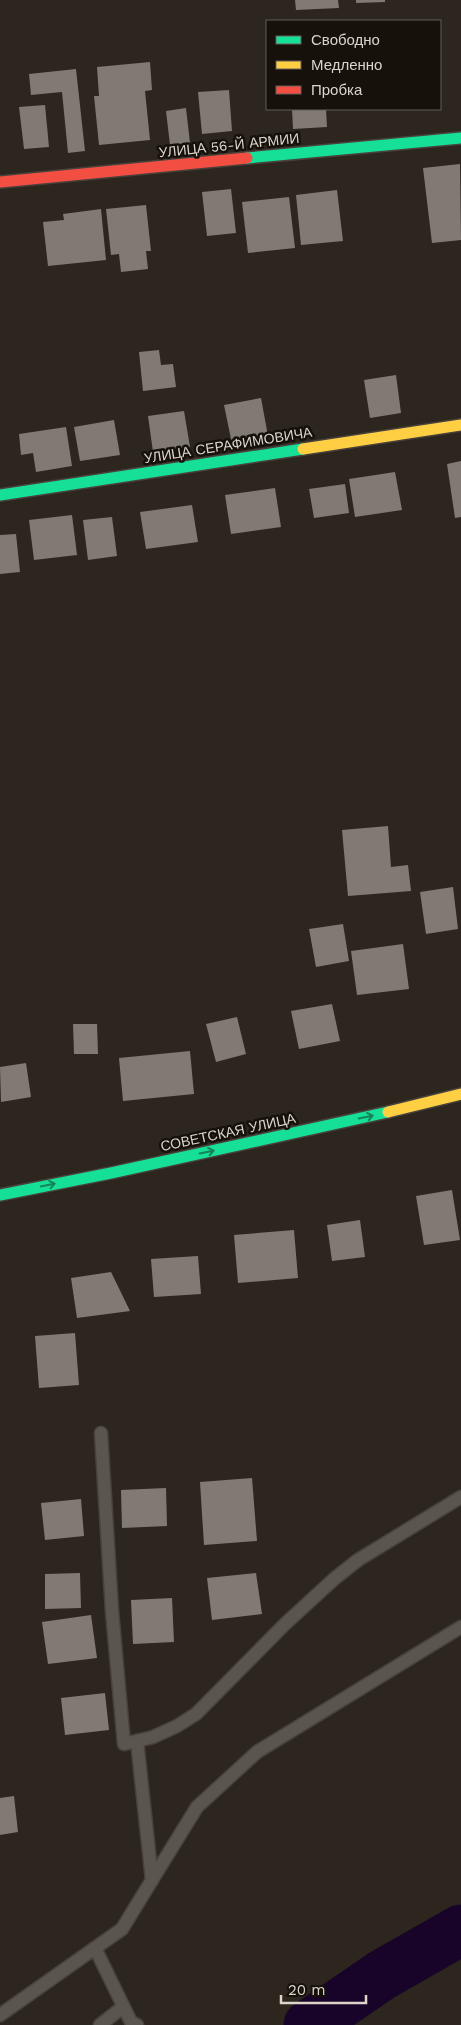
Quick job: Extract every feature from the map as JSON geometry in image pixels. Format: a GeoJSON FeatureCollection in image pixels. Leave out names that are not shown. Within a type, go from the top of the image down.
{"type":"FeatureCollection","features":[{"type":"Feature","properties":{"kind":"street","name":"УЛИЦА 56-Й АРМИИ"},"geometry":{"type":"LineString","coordinates":[[0,182],[461,138]]}},
{"type":"Feature","properties":{"kind":"street","name":"УЛИЦА СЕРАФИМОВИЧА"},"geometry":{"type":"LineString","coordinates":[[0,495],[461,425]]}},
{"type":"Feature","properties":{"kind":"street","name":"СОВЕТСКАЯ УЛИЦА"},"geometry":{"type":"LineString","coordinates":[[0,1195],[387,1113],[461,1094]]}},
{"type":"Feature","properties":{"kind":"lane"},"geometry":{"type":"LineString","coordinates":[[101,1433],[112,1611],[124,1744],[153,1737],[196,1714],[285,1624],[334,1578],[358,1560],[461,1497]]}},
{"type":"Feature","properties":{"kind":"lane"},"geometry":{"type":"LineString","coordinates":[[0,2015],[122,1929],[197,1806],[256,1752],[461,1627]]}},
{"type":"Feature","properties":{"kind":"lane"},"geometry":{"type":"LineString","coordinates":[[137,1741],[152,1880]]}},
{"type":"Feature","properties":{"kind":"lane"},"geometry":{"type":"LineString","coordinates":[[95,1948],[131,2022],[137,2025]]}},
{"type":"Feature","properties":{"kind":"lane"},"geometry":{"type":"LineString","coordinates":[[100,2025],[123,2007]]}},
{"type":"Feature","properties":{"kind":"building"},"geometry":{"type":"Polygon","coordinates":[[[295,0],[338,0],[339,8],[296,10],[295,0]]]}},
{"type":"Feature","properties":{"kind":"building"},"geometry":{"type":"Polygon","coordinates":[[[356,0],[385,0],[385,2],[356,3],[356,0]]]}},
{"type":"Feature","properties":{"kind":"building"},"geometry":{"type":"Polygon","coordinates":[[[150,62],[152,90],[145,91],[150,140],[99,145],[94,96],[99,96],[97,67],[150,62]]]}},
{"type":"Feature","properties":{"kind":"building"},"geometry":{"type":"Polygon","coordinates":[[[76,69],[85,151],[68,153],[62,92],[31,95],[29,74],[76,69]]]}},
{"type":"Feature","properties":{"kind":"building"},"geometry":{"type":"Polygon","coordinates":[[[229,90],[232,131],[202,134],[198,92],[229,90]]]}},
{"type":"Feature","properties":{"kind":"building"},"geometry":{"type":"Polygon","coordinates":[[[45,105],[49,147],[24,149],[19,107],[45,105]]]}},
{"type":"Feature","properties":{"kind":"building"},"geometry":{"type":"Polygon","coordinates":[[[186,108],[190,143],[170,145],[166,111],[186,108]]]}},
{"type":"Feature","properties":{"kind":"building"},"geometry":{"type":"Polygon","coordinates":[[[292,110],[326,110],[327,127],[293,129],[292,110]]]}},
{"type":"Feature","properties":{"kind":"building"},"geometry":{"type":"Polygon","coordinates":[[[460,164],[461,240],[432,243],[423,168],[460,164]]]}},
{"type":"Feature","properties":{"kind":"building"},"geometry":{"type":"Polygon","coordinates":[[[231,189],[236,233],[207,236],[202,192],[231,189]]]}},
{"type":"Feature","properties":{"kind":"building"},"geometry":{"type":"Polygon","coordinates":[[[337,190],[343,241],[301,245],[296,195],[337,190]]]}},
{"type":"Feature","properties":{"kind":"building"},"geometry":{"type":"Polygon","coordinates":[[[289,197],[295,248],[248,253],[242,202],[289,197]]]}},
{"type":"Feature","properties":{"kind":"building"},"geometry":{"type":"Polygon","coordinates":[[[146,205],[151,251],[146,251],[148,269],[121,272],[119,254],[111,255],[106,209],[146,205]]]}},
{"type":"Feature","properties":{"kind":"building"},"geometry":{"type":"Polygon","coordinates":[[[101,209],[106,260],[48,266],[43,222],[64,220],[63,214],[101,209]]]}},
{"type":"Feature","properties":{"kind":"building"},"geometry":{"type":"Polygon","coordinates":[[[159,350],[161,365],[173,364],[176,387],[143,391],[139,352],[159,350]]]}},
{"type":"Feature","properties":{"kind":"building"},"geometry":{"type":"Polygon","coordinates":[[[396,375],[401,413],[370,418],[364,380],[396,375]]]}},
{"type":"Feature","properties":{"kind":"building"},"geometry":{"type":"Polygon","coordinates":[[[261,398],[268,436],[232,444],[224,405],[261,398]]]}},
{"type":"Feature","properties":{"kind":"building"},"geometry":{"type":"Polygon","coordinates":[[[184,411],[190,447],[153,452],[148,416],[184,411]]]}},
{"type":"Feature","properties":{"kind":"building"},"geometry":{"type":"Polygon","coordinates":[[[114,420],[120,455],[80,461],[74,427],[114,420]]]}},
{"type":"Feature","properties":{"kind":"building"},"geometry":{"type":"Polygon","coordinates":[[[66,427],[72,466],[36,472],[33,453],[21,455],[19,434],[66,427]]]}},
{"type":"Feature","properties":{"kind":"building"},"geometry":{"type":"Polygon","coordinates":[[[461,461],[461,517],[455,518],[447,464],[461,461]]]}},
{"type":"Feature","properties":{"kind":"building"},"geometry":{"type":"Polygon","coordinates":[[[395,472],[402,510],[355,517],[349,479],[395,472]]]}},
{"type":"Feature","properties":{"kind":"building"},"geometry":{"type":"Polygon","coordinates":[[[345,484],[349,513],[314,518],[309,489],[345,484]]]}},
{"type":"Feature","properties":{"kind":"building"},"geometry":{"type":"Polygon","coordinates":[[[275,488],[281,527],[231,534],[225,495],[275,488]]]}},
{"type":"Feature","properties":{"kind":"building"},"geometry":{"type":"Polygon","coordinates":[[[192,505],[198,542],[146,549],[140,512],[192,505]]]}},
{"type":"Feature","properties":{"kind":"building"},"geometry":{"type":"Polygon","coordinates":[[[72,515],[77,555],[34,560],[29,520],[72,515]]]}},
{"type":"Feature","properties":{"kind":"building"},"geometry":{"type":"Polygon","coordinates":[[[112,517],[117,556],[88,560],[83,520],[112,517]]]}},
{"type":"Feature","properties":{"kind":"building"},"geometry":{"type":"Polygon","coordinates":[[[16,534],[20,572],[0,574],[0,535],[16,534]]]}},
{"type":"Feature","properties":{"kind":"building"},"geometry":{"type":"Polygon","coordinates":[[[388,826],[391,867],[408,865],[411,891],[348,896],[342,830],[388,826]]]}},
{"type":"Feature","properties":{"kind":"building"},"geometry":{"type":"Polygon","coordinates":[[[453,887],[458,929],[426,934],[420,892],[453,887]]]}},
{"type":"Feature","properties":{"kind":"building"},"geometry":{"type":"Polygon","coordinates":[[[343,924],[349,961],[316,967],[309,929],[343,924]]]}},
{"type":"Feature","properties":{"kind":"building"},"geometry":{"type":"Polygon","coordinates":[[[403,944],[409,989],[357,995],[351,951],[403,944]]]}},
{"type":"Feature","properties":{"kind":"building"},"geometry":{"type":"Polygon","coordinates":[[[332,1004],[340,1041],[299,1049],[291,1011],[332,1004]]]}},
{"type":"Feature","properties":{"kind":"building"},"geometry":{"type":"Polygon","coordinates":[[[237,1017],[246,1054],[216,1062],[206,1024],[237,1017]]]}},
{"type":"Feature","properties":{"kind":"building"},"geometry":{"type":"Polygon","coordinates":[[[73,1024],[97,1024],[98,1054],[74,1054],[73,1024]]]}},
{"type":"Feature","properties":{"kind":"building"},"geometry":{"type":"Polygon","coordinates":[[[190,1051],[194,1094],[123,1101],[119,1058],[190,1051]]]}},
{"type":"Feature","properties":{"kind":"building"},"geometry":{"type":"Polygon","coordinates":[[[26,1063],[31,1097],[1,1102],[0,1067],[26,1063]]]}},
{"type":"Feature","properties":{"kind":"building"},"geometry":{"type":"Polygon","coordinates":[[[452,1190],[460,1240],[424,1245],[416,1196],[452,1190]]]}},
{"type":"Feature","properties":{"kind":"building"},"geometry":{"type":"Polygon","coordinates":[[[360,1220],[365,1257],[332,1261],[327,1225],[360,1220]]]}},
{"type":"Feature","properties":{"kind":"building"},"geometry":{"type":"Polygon","coordinates":[[[294,1230],[298,1278],[238,1283],[234,1235],[294,1230]]]}},
{"type":"Feature","properties":{"kind":"building"},"geometry":{"type":"Polygon","coordinates":[[[198,1256],[201,1294],[154,1297],[151,1259],[198,1256]]]}},
{"type":"Feature","properties":{"kind":"building"},"geometry":{"type":"Polygon","coordinates":[[[111,1272],[130,1311],[77,1318],[71,1278],[111,1272]]]}},
{"type":"Feature","properties":{"kind":"building"},"geometry":{"type":"Polygon","coordinates":[[[75,1333],[79,1385],[39,1388],[35,1336],[75,1333]]]}},
{"type":"Feature","properties":{"kind":"building"},"geometry":{"type":"Polygon","coordinates":[[[252,1478],[257,1541],[204,1545],[200,1482],[252,1478]]]}},
{"type":"Feature","properties":{"kind":"building"},"geometry":{"type":"Polygon","coordinates":[[[166,1488],[167,1526],[122,1528],[121,1490],[166,1488]]]}},
{"type":"Feature","properties":{"kind":"building"},"geometry":{"type":"Polygon","coordinates":[[[81,1499],[84,1536],[45,1540],[41,1503],[81,1499]]]}},
{"type":"Feature","properties":{"kind":"building"},"geometry":{"type":"Polygon","coordinates":[[[80,1573],[81,1608],[45,1609],[45,1574],[80,1573]]]}},
{"type":"Feature","properties":{"kind":"building"},"geometry":{"type":"Polygon","coordinates":[[[256,1573],[262,1614],[212,1620],[207,1578],[256,1573]]]}},
{"type":"Feature","properties":{"kind":"building"},"geometry":{"type":"Polygon","coordinates":[[[172,1598],[174,1642],[133,1644],[131,1600],[172,1598]]]}},
{"type":"Feature","properties":{"kind":"building"},"geometry":{"type":"Polygon","coordinates":[[[91,1615],[97,1658],[48,1664],[42,1622],[91,1615]]]}},
{"type":"Feature","properties":{"kind":"building"},"geometry":{"type":"Polygon","coordinates":[[[105,1693],[109,1730],[65,1735],[61,1698],[105,1693]]]}},
{"type":"Feature","properties":{"kind":"building"},"geometry":{"type":"Polygon","coordinates":[[[14,1796],[18,1832],[0,1835],[0,1798],[14,1796]]]}},
{"type":"Feature","properties":{"kind":"waterway"},"geometry":{"type":"LineString","coordinates":[[309,2025],[382,1975],[461,1930]]}},
{"type":"Feature","properties":{"kind":"traffic: fast"},"geometry":{"type":"LineString","coordinates":[[247,158],[461,138]]}},
{"type":"Feature","properties":{"kind":"traffic: fast"},"geometry":{"type":"LineString","coordinates":[[0,495],[303,449]]}},
{"type":"Feature","properties":{"kind":"traffic: fast"},"geometry":{"type":"LineString","coordinates":[[0,1195],[111,1173],[388,1112]]}},
{"type":"Feature","properties":{"kind":"traffic: slow"},"geometry":{"type":"LineString","coordinates":[[303,449],[461,425]]}},
{"type":"Feature","properties":{"kind":"traffic: slow"},"geometry":{"type":"LineString","coordinates":[[388,1112],[461,1094]]}},
{"type":"Feature","properties":{"kind":"traffic: jam"},"geometry":{"type":"LineString","coordinates":[[0,182],[247,158]]}}]}
